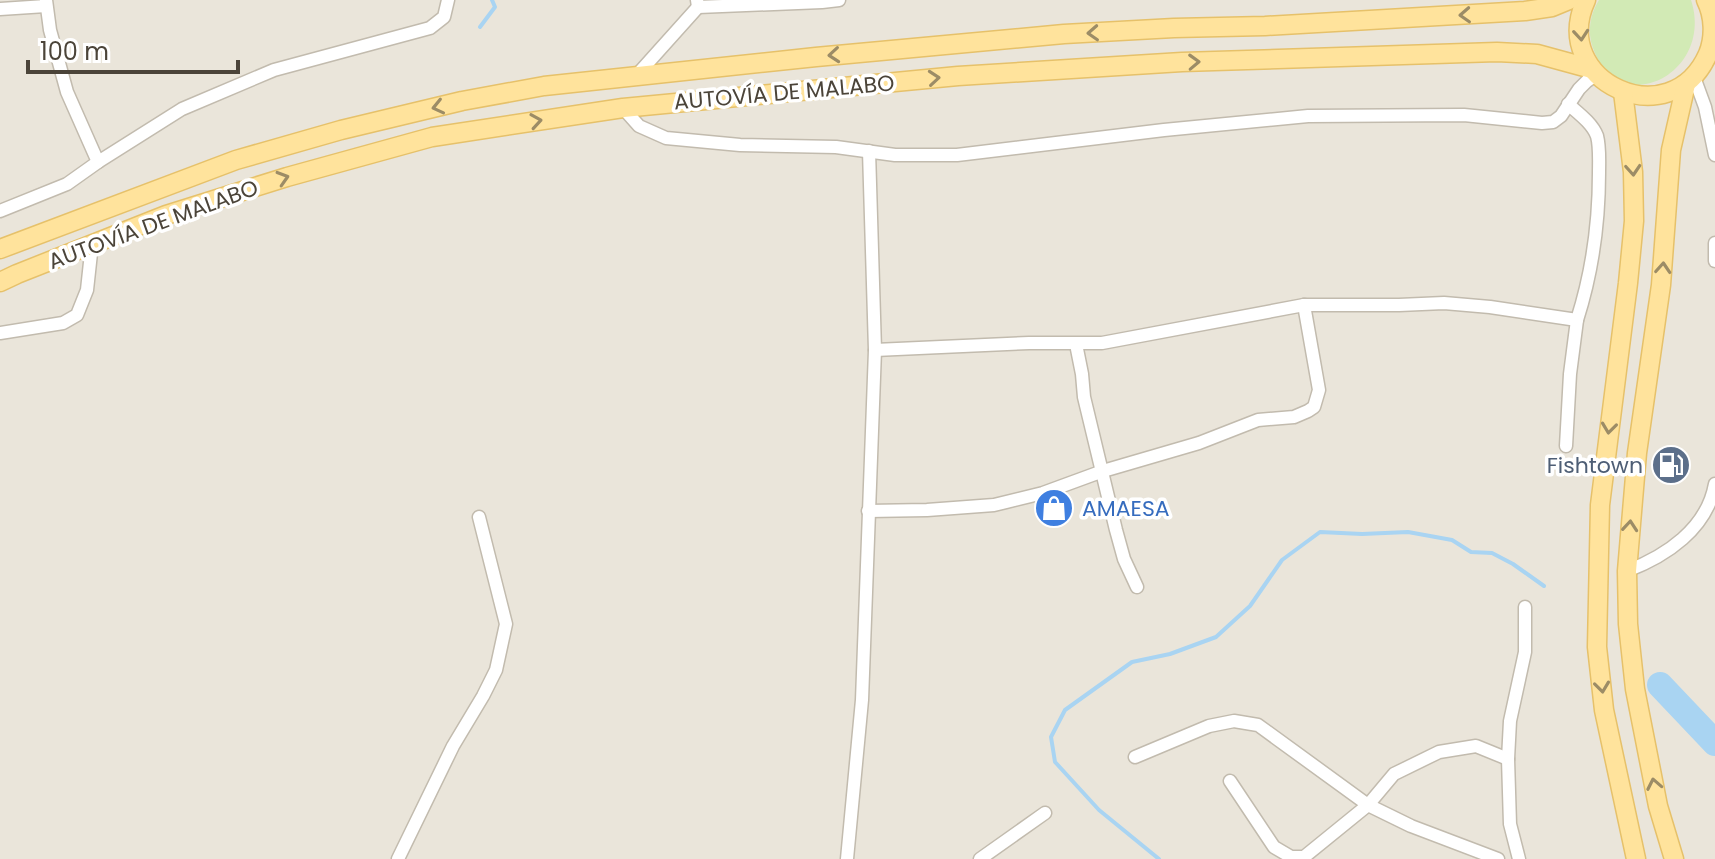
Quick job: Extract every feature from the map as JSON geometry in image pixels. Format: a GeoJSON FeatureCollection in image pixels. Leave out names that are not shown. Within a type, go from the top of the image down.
{"type":"FeatureCollection","features":[{"type":"Feature","properties":{"kind":"main road","name":"AUTOVÍA DE MALABO"},"geometry":{"type":"LineString","coordinates":[[0,249],[236,160],[341,130],[462,101],[544,86],[1064,34],[1525,11],[1552,7],[1569,0]]}},
{"type":"Feature","properties":{"kind":"main road"},"geometry":{"type":"LineString","coordinates":[[1586,0],[1581,10],[1579,31],[1582,51],[1595,72]]}},
{"type":"Feature","properties":{"kind":"main road"},"geometry":{"type":"LineString","coordinates":[[1636,859],[1604,710],[1597,647],[1600,505],[1634,221],[1633,172],[1623,92],[1645,97],[1667,94],[1690,80],[1703,65],[1711,47],[1713,28],[1706,0]]}},
{"type":"Feature","properties":{"kind":"main road","name":"AUTOVÍA DE MALABO"},"geometry":{"type":"LineString","coordinates":[[0,282],[181,210],[287,177],[432,137],[623,108],[958,76],[1182,62],[1497,52],[1537,54],[1595,72],[1603,81],[1623,92]]}},
{"type":"Feature","properties":{"kind":"main road"},"geometry":{"type":"LineString","coordinates":[[1674,859],[1658,806],[1635,689],[1628,624],[1627,571],[1637,453],[1661,285],[1671,150],[1690,80]]}},
{"type":"Feature","properties":{"kind":"street"},"geometry":{"type":"LineString","coordinates":[[0,211],[67,184],[182,109],[274,70],[430,28],[444,17],[448,0]]}},
{"type":"Feature","properties":{"kind":"street"},"geometry":{"type":"LineString","coordinates":[[637,75],[698,4],[839,0]]}},
{"type":"Feature","properties":{"kind":"street"},"geometry":{"type":"LineString","coordinates":[[0,9],[46,3],[67,92],[98,162]]}},
{"type":"Feature","properties":{"kind":"street"},"geometry":{"type":"LineString","coordinates":[[623,108],[639,126],[666,138],[740,145],[836,147],[912,156],[957,155],[1308,116],[1464,115],[1553,122],[1595,72]]}},
{"type":"Feature","properties":{"kind":"street"},"geometry":{"type":"LineString","coordinates":[[1690,80],[1705,107],[1715,155]]}},
{"type":"Feature","properties":{"kind":"street"},"geometry":{"type":"LineString","coordinates":[[1566,446],[1577,320],[1593,258],[1599,200],[1598,139],[1590,124],[1568,104]]}},
{"type":"Feature","properties":{"kind":"street"},"geometry":{"type":"LineString","coordinates":[[847,859],[862,700],[875,350],[869,151]]}},
{"type":"Feature","properties":{"kind":"street"},"geometry":{"type":"LineString","coordinates":[[1715,243],[1715,261]]}},
{"type":"Feature","properties":{"kind":"street"},"geometry":{"type":"LineString","coordinates":[[0,333],[63,323],[77,315],[87,290],[92,244]]}},
{"type":"Feature","properties":{"kind":"street"},"geometry":{"type":"LineString","coordinates":[[875,350],[1102,343],[1304,305],[1444,303],[1577,320]]}},
{"type":"Feature","properties":{"kind":"street"},"geometry":{"type":"LineString","coordinates":[[868,511],[994,505],[1043,493],[1103,471],[1199,443],[1258,420],[1294,417],[1314,407],[1319,390],[1304,305]]}},
{"type":"Feature","properties":{"kind":"street"},"geometry":{"type":"LineString","coordinates":[[1076,344],[1084,397],[1124,559],[1137,587]]}},
{"type":"Feature","properties":{"kind":"street"},"geometry":{"type":"LineString","coordinates":[[1627,571],[1657,559],[1691,533],[1704,514],[1715,484]]}},
{"type":"Feature","properties":{"kind":"street"},"geometry":{"type":"LineString","coordinates":[[398,859],[453,746],[496,670],[506,624],[479,517]]}},
{"type":"Feature","properties":{"kind":"street"},"geometry":{"type":"LineString","coordinates":[[1519,859],[1510,824],[1508,759],[1510,721],[1525,652],[1525,607]]}},
{"type":"Feature","properties":{"kind":"street"},"geometry":{"type":"LineString","coordinates":[[1135,757],[1209,726],[1234,721],[1258,725],[1368,805],[1411,826],[1498,859]]}},
{"type":"Feature","properties":{"kind":"street"},"geometry":{"type":"LineString","coordinates":[[1230,781],[1274,847],[1291,857],[1304,857],[1368,805],[1394,774],[1439,752],[1476,746],[1508,759]]}},
{"type":"Feature","properties":{"kind":"street"},"geometry":{"type":"LineString","coordinates":[[980,859],[1045,813]]}},
{"type":"Feature","properties":{"kind":"shaded area"},"geometry":{"type":"Polygon","coordinates":[[[0,0],[1715,0],[1715,859],[0,859],[0,0]]]}},
{"type":"Feature","properties":{"kind":"green space"},"geometry":{"type":"Polygon","coordinates":[[[1599,0],[1691,0],[1695,26],[1689,49],[1677,67],[1661,79],[1642,85],[1623,82],[1606,70],[1590,36],[1593,11],[1599,0]]]}},
{"type":"Feature","properties":{"kind":"waterway"},"geometry":{"type":"LineString","coordinates":[[480,27],[495,7],[492,0]]}},
{"type":"Feature","properties":{"kind":"waterway"},"geometry":{"type":"LineString","coordinates":[[1159,859],[1099,810],[1055,762],[1051,737],[1065,710],[1132,662],[1170,654],[1216,637],[1250,606],[1282,560],[1320,532],[1408,532],[1452,540],[1471,552],[1492,553],[1544,586]]}},
{"type":"Feature","properties":{"kind":"waterway"},"geometry":{"type":"LineString","coordinates":[[1660,685],[1715,743]]}},
{"type":"Feature","properties":{"kind":"place","name":"Fishtown"},"geometry":{"type":"Point","coordinates":[1671,465]}},
{"type":"Feature","properties":{"kind":"place","name":"AMAESA"},"geometry":{"type":"Point","coordinates":[1054,508]}}]}
